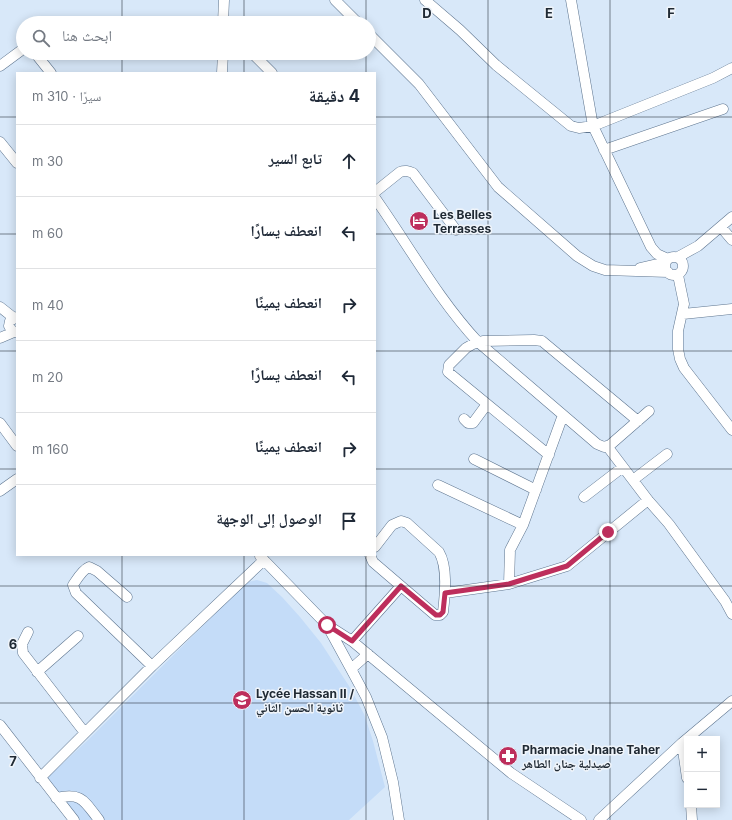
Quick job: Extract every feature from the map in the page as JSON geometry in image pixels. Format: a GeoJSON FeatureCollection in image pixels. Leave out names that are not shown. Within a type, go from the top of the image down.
{"type":"FeatureCollection","features":[{"type":"Feature","properties":{"kind":"street"},"geometry":{"type":"LineString","coordinates":[[224,0],[224,16]]}},
{"type":"Feature","properties":{"kind":"street"},"geometry":{"type":"LineString","coordinates":[[335,0],[351,16]]}},
{"type":"Feature","properties":{"kind":"street"},"geometry":{"type":"LineString","coordinates":[[425,0],[460,30],[496,65],[571,126],[579,128],[593,126],[713,78],[732,68]]}},
{"type":"Feature","properties":{"kind":"street"},"geometry":{"type":"LineString","coordinates":[[571,0],[593,126],[651,247],[657,254],[673,265],[682,294],[684,304],[683,314],[678,331],[680,359],[684,368],[732,430]]}},
{"type":"Feature","properties":{"kind":"street"},"geometry":{"type":"LineString","coordinates":[[376,41],[419,84],[498,187],[577,256],[593,266],[605,270],[626,272],[673,265],[732,217]]}},
{"type":"Feature","properties":{"kind":"street"},"geometry":{"type":"LineString","coordinates":[[0,66],[16,54]]}},
{"type":"Feature","properties":{"kind":"street"},"geometry":{"type":"LineString","coordinates":[[41,60],[50,72]]}},
{"type":"Feature","properties":{"kind":"street"},"geometry":{"type":"LineString","coordinates":[[222,60],[222,72]]}},
{"type":"Feature","properties":{"kind":"street"},"geometry":{"type":"LineString","coordinates":[[259,60],[271,72]]}},
{"type":"Feature","properties":{"kind":"street"},"geometry":{"type":"LineString","coordinates":[[604,150],[723,109]]}},
{"type":"Feature","properties":{"kind":"street"},"geometry":{"type":"LineString","coordinates":[[0,142],[16,162]]}},
{"type":"Feature","properties":{"kind":"street"},"geometry":{"type":"LineString","coordinates":[[376,191],[400,172],[404,170],[410,171],[456,230]]}},
{"type":"Feature","properties":{"kind":"street"},"geometry":{"type":"LineString","coordinates":[[376,199],[438,292],[463,326],[478,342],[597,444],[600,446],[607,446],[649,411]]}},
{"type":"Feature","properties":{"kind":"street"},"geometry":{"type":"LineString","coordinates":[[721,227],[732,240]]}},
{"type":"Feature","properties":{"kind":"street"},"geometry":{"type":"LineString","coordinates":[[0,338],[14,325],[1,308]]}},
{"type":"Feature","properties":{"kind":"street"},"geometry":{"type":"LineString","coordinates":[[683,314],[732,308]]}},
{"type":"Feature","properties":{"kind":"street"},"geometry":{"type":"LineString","coordinates":[[549,455],[450,374],[448,370],[449,365],[466,348],[478,342],[542,341],[638,421]]}},
{"type":"Feature","properties":{"kind":"street"},"geometry":{"type":"LineString","coordinates":[[464,419],[468,422],[473,422],[488,404]]}},
{"type":"Feature","properties":{"kind":"street"},"geometry":{"type":"LineString","coordinates":[[509,584],[510,550],[523,525],[563,415]]}},
{"type":"Feature","properties":{"kind":"street"},"geometry":{"type":"LineString","coordinates":[[0,423],[16,445]]}},
{"type":"Feature","properties":{"kind":"street"},"geometry":{"type":"LineString","coordinates":[[607,446],[678,537],[725,601],[732,614]]}},
{"type":"Feature","properties":{"kind":"street"},"geometry":{"type":"LineString","coordinates":[[633,480],[667,454]]}},
{"type":"Feature","properties":{"kind":"street"},"geometry":{"type":"LineString","coordinates":[[474,459],[536,490]]}},
{"type":"Feature","properties":{"kind":"street"},"geometry":{"type":"LineString","coordinates":[[584,497],[623,467]]}},
{"type":"Feature","properties":{"kind":"street"},"geometry":{"type":"LineString","coordinates":[[0,491],[16,479]]}},
{"type":"Feature","properties":{"kind":"street"},"geometry":{"type":"LineString","coordinates":[[438,485],[523,525]]}},
{"type":"Feature","properties":{"kind":"street"},"geometry":{"type":"LineString","coordinates":[[445,593],[509,584],[567,566],[648,500]]}},
{"type":"Feature","properties":{"kind":"street"},"geometry":{"type":"LineString","coordinates":[[370,556],[373,562],[436,615],[440,615],[443,612],[445,593],[442,556],[439,552],[407,523],[401,521],[395,523],[376,546]]}},
{"type":"Feature","properties":{"kind":"street"},"geometry":{"type":"LineString","coordinates":[[40,778],[261,557],[327,625],[352,641],[511,773],[581,820]]}},
{"type":"Feature","properties":{"kind":"street"},"geometry":{"type":"LineString","coordinates":[[127,597],[97,571],[89,567],[80,575],[73,585],[76,592],[152,666]]}},
{"type":"Feature","properties":{"kind":"street"},"geometry":{"type":"LineString","coordinates":[[352,641],[401,586]]}},
{"type":"Feature","properties":{"kind":"street"},"geometry":{"type":"LineString","coordinates":[[327,625],[366,697],[382,737],[393,782],[399,820]]}},
{"type":"Feature","properties":{"kind":"street"},"geometry":{"type":"LineString","coordinates":[[28,632],[22,644],[23,653],[84,733]]}},
{"type":"Feature","properties":{"kind":"street"},"geometry":{"type":"LineString","coordinates":[[37,672],[78,636]]}},
{"type":"Feature","properties":{"kind":"street"},"geometry":{"type":"LineString","coordinates":[[352,669],[368,654]]}},
{"type":"Feature","properties":{"kind":"street"},"geometry":{"type":"LineString","coordinates":[[599,820],[682,743],[732,701]]}},
{"type":"Feature","properties":{"kind":"street"},"geometry":{"type":"LineString","coordinates":[[0,725],[74,820]]}},
{"type":"Feature","properties":{"kind":"street"},"geometry":{"type":"LineString","coordinates":[[682,743],[686,772]]}},
{"type":"Feature","properties":{"kind":"street"},"geometry":{"type":"LineString","coordinates":[[56,798],[76,796],[83,800],[99,820]]}},
{"type":"Feature","properties":{"kind":"street"},"geometry":{"type":"LineString","coordinates":[[690,808],[692,820]]}},
{"type":"Feature","properties":{"kind":"shaded area","name":"Lycée Hassan II / ثانوية الحسن الثاني"},"geometry":{"type":"Polygon","coordinates":[[[257,580],[267,583],[300,617],[321,643],[349,686],[364,714],[385,787],[349,820],[78,820],[46,779],[88,740],[247,582],[257,580]]]}},
{"type":"Feature","properties":{"kind":"place","name":"Les Belles Terrasses"},"geometry":{"type":"Point","coordinates":[419,221]}},
{"type":"Feature","properties":{"kind":"place","name":"Lycée Hassan II / ثانوية الحسن الثاني"},"geometry":{"type":"Point","coordinates":[242,700]}},
{"type":"Feature","properties":{"kind":"place","name":"Pharmacie Jnane Taher صيدلية جنان الطاهر"},"geometry":{"type":"Point","coordinates":[508,756]}},
{"type":"Feature","properties":{"kind":"route"},"geometry":{"type":"LineString","coordinates":[[327,625],[352,641],[401,586],[436,615],[440,615],[443,612],[445,593],[509,584],[567,566],[608,532]]}}]}
